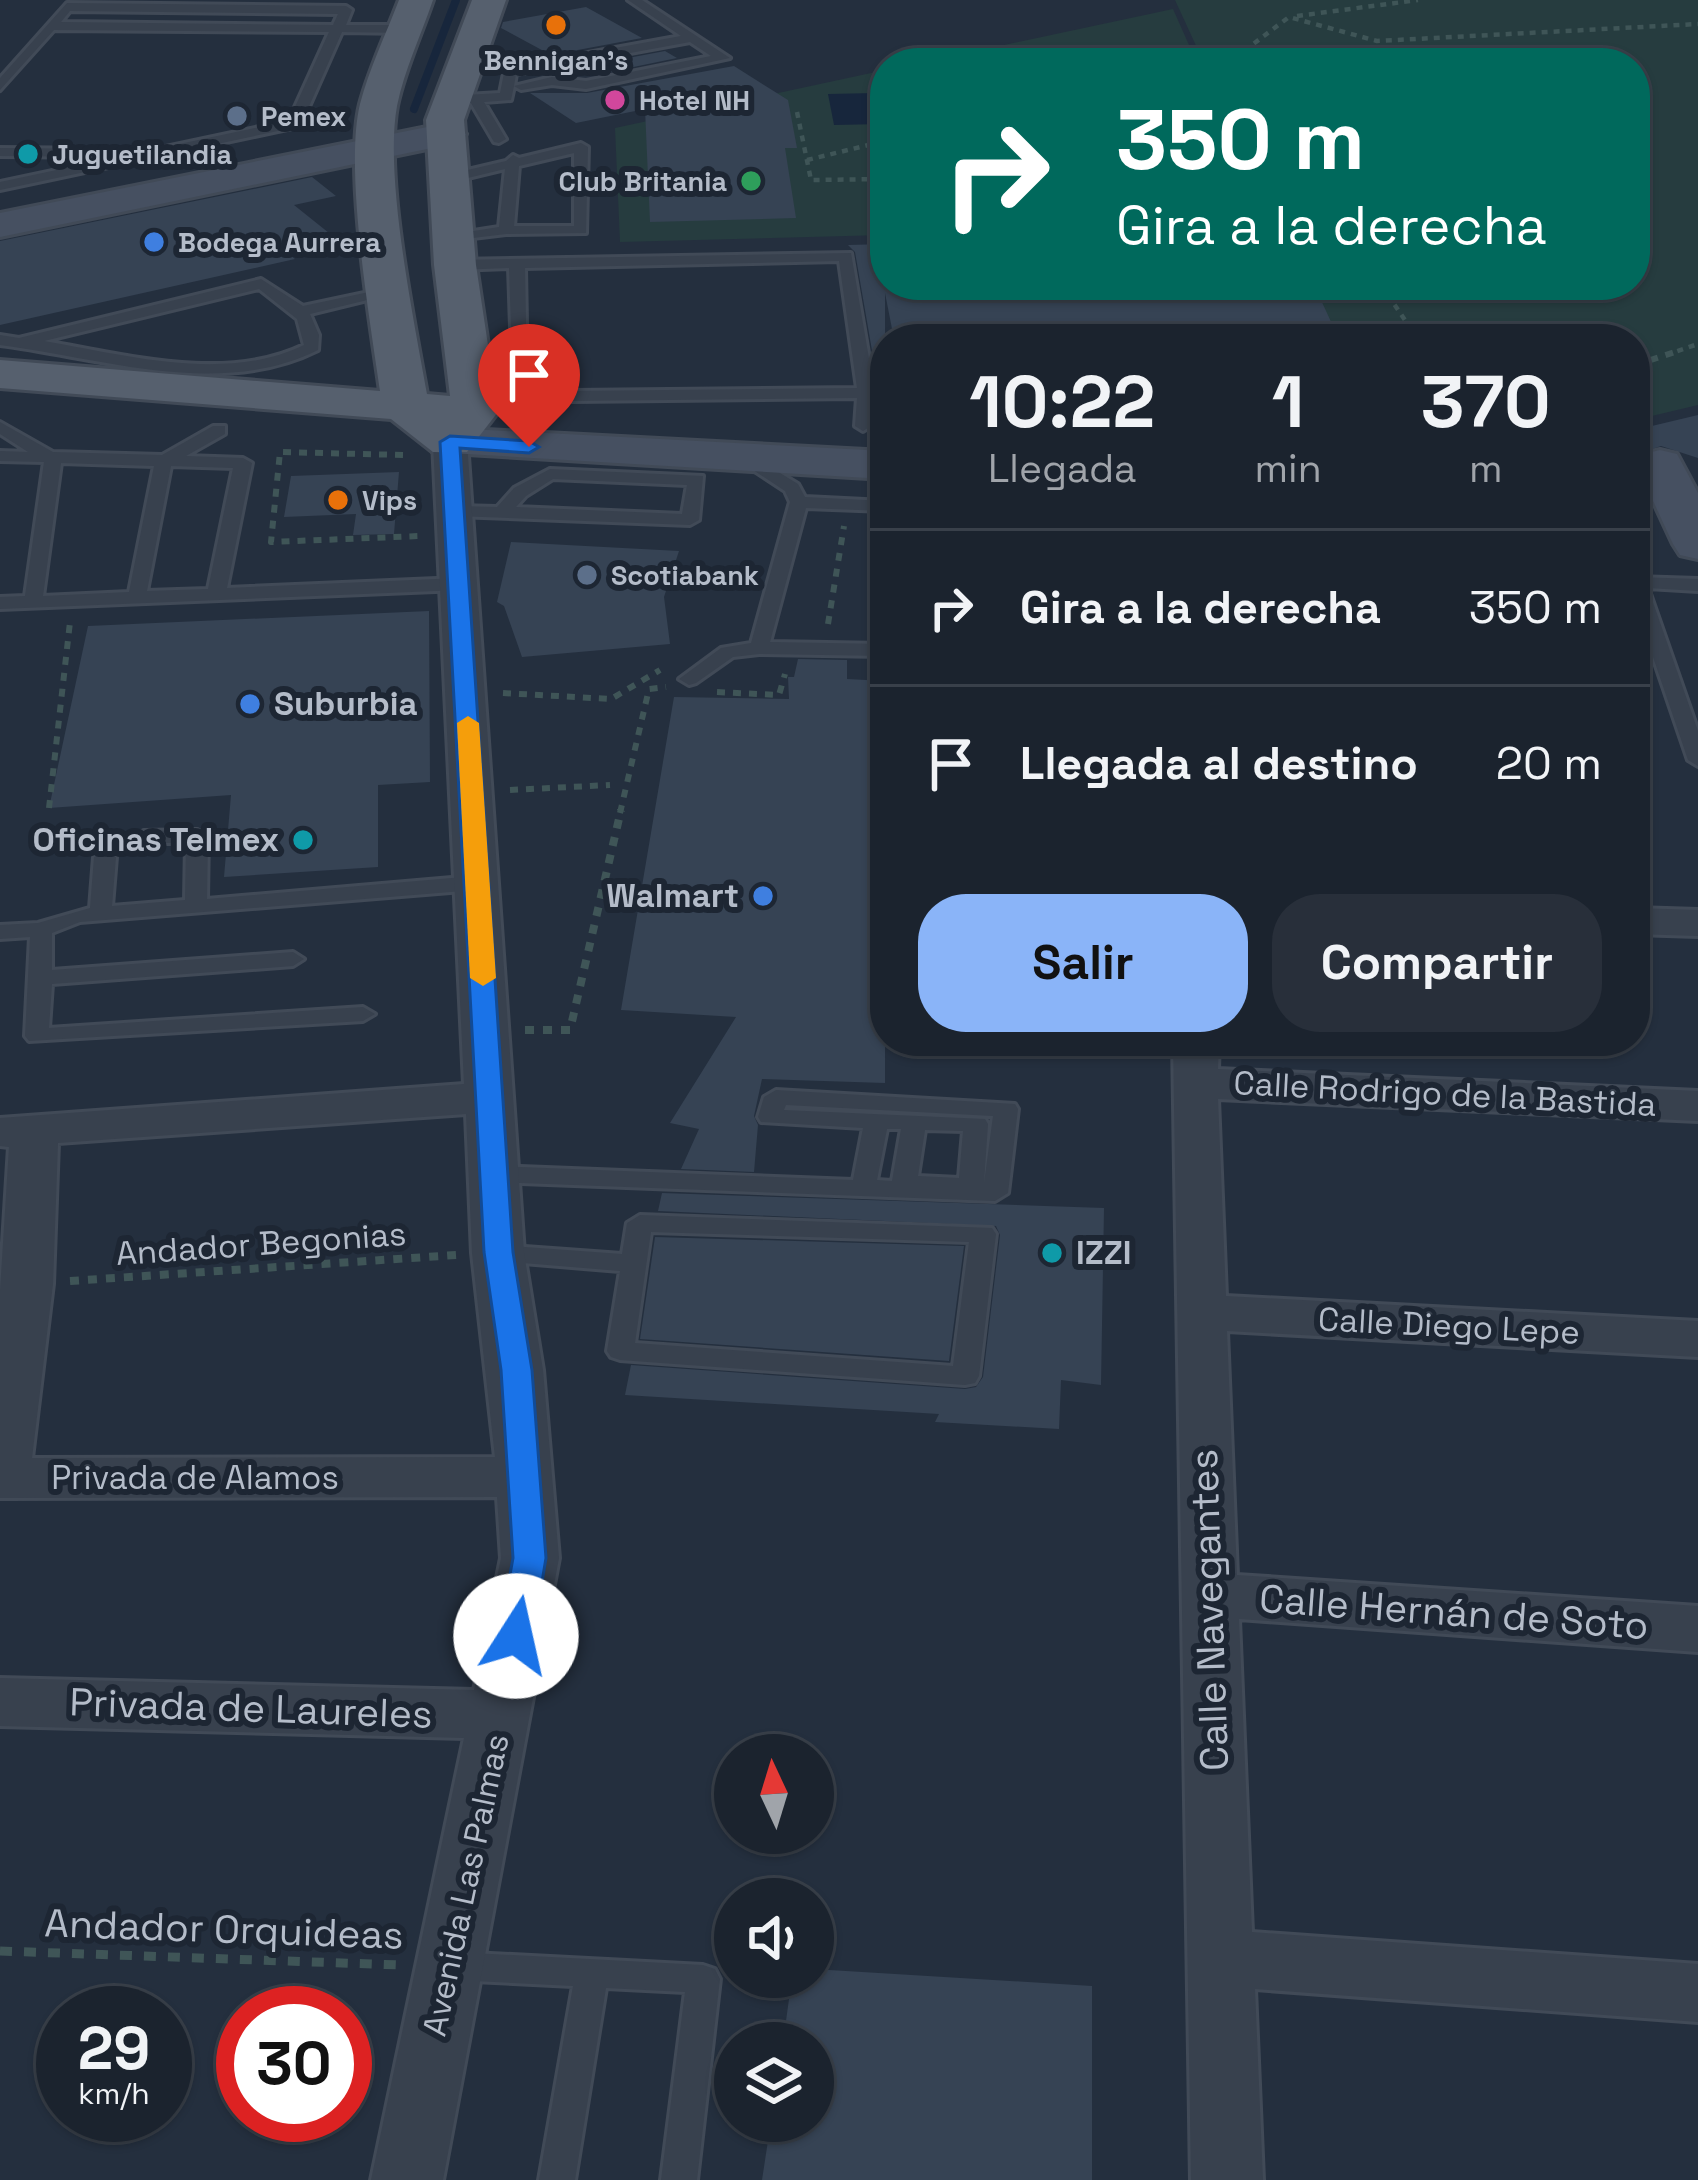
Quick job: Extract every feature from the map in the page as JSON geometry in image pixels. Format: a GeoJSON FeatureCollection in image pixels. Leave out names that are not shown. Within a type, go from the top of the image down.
{"type":"FeatureCollection","features":[{"type":"Feature","properties":{"kind":"main road"},"geometry":{"type":"LineString","coordinates":[[459,437],[454,251],[447,179],[454,114],[489,0]]}},
{"type":"Feature","properties":{"kind":"main road"},"geometry":{"type":"LineString","coordinates":[[406,408],[388,293],[376,142],[379,104],[411,14]]}},
{"type":"Feature","properties":{"kind":"main road"},"geometry":{"type":"LineString","coordinates":[[0,225],[135,191],[376,142],[454,114]]}},
{"type":"Feature","properties":{"kind":"main road"},"geometry":{"type":"LineString","coordinates":[[0,212],[135,191]]}},
{"type":"Feature","properties":{"kind":"main road"},"geometry":{"type":"LineString","coordinates":[[10,358],[406,408],[459,437],[559,462],[697,468],[870,423]]}},
{"type":"Feature","properties":{"kind":"main road"},"geometry":{"type":"LineString","coordinates":[[0,417],[459,437],[870,421]]}},
{"type":"Feature","properties":{"kind":"street","name":"Avenida Las Palmas"},"geometry":{"type":"LineString","coordinates":[[406,2180],[530,1558],[516,1370],[498,1252],[488,1031],[475,883],[466,691],[469,535],[459,437]]}},
{"type":"Feature","properties":{"kind":"street"},"geometry":{"type":"LineString","coordinates":[[1650,921],[1698,922]]}},
{"type":"Feature","properties":{"kind":"street","name":"Calle Rodrigo de la Bastida"},"geometry":{"type":"LineString","coordinates":[[1194,1062],[1698,1106]]}},
{"type":"Feature","properties":{"kind":"street","name":"Calle Navegantes"},"geometry":{"type":"LineString","coordinates":[[1194,1062],[1227,2180]]}},
{"type":"Feature","properties":{"kind":"street","name":"Privada de Alamos"},"geometry":{"type":"LineString","coordinates":[[490,1097],[17,1131],[27,1284],[1,1478],[522,1478]]}},
{"type":"Feature","properties":{"kind":"street","name":"Calle Diego Lepe"},"geometry":{"type":"LineString","coordinates":[[1201,1312],[1698,1339]]}},
{"type":"Feature","properties":{"kind":"street","name":"Calle Hernán de Soto"},"geometry":{"type":"LineString","coordinates":[[1211,1595],[1698,1629]]}},
{"type":"Feature","properties":{"kind":"street","name":"Privada de Laureles"},"geometry":{"type":"LineString","coordinates":[[0,1702],[502,1715]]}},
{"type":"Feature","properties":{"kind":"street"},"geometry":{"type":"LineString","coordinates":[[1218,1958],[1698,1994]]}},
{"type":"Feature","properties":{"kind":"lane"},"geometry":{"type":"LineString","coordinates":[[507,89],[552,81],[586,85],[724,58],[634,0]]}},
{"type":"Feature","properties":{"kind":"lane"},"geometry":{"type":"LineString","coordinates":[[0,86],[67,7],[142,4],[346,10],[296,120],[174,153],[0,186]]}},
{"type":"Feature","properties":{"kind":"lane"},"geometry":{"type":"LineString","coordinates":[[51,26],[337,29],[411,14]]}},
{"type":"Feature","properties":{"kind":"lane"},"geometry":{"type":"LineString","coordinates":[[454,114],[506,97],[510,71],[692,38]]}},
{"type":"Feature","properties":{"kind":"lane"},"geometry":{"type":"LineString","coordinates":[[454,114],[500,139]]}},
{"type":"Feature","properties":{"kind":"lane"},"geometry":{"type":"LineString","coordinates":[[447,179],[513,159],[581,147],[581,230],[506,230],[454,251]]}},
{"type":"Feature","properties":{"kind":"lane"},"geometry":{"type":"LineString","coordinates":[[0,152],[174,153],[192,162]]}},
{"type":"Feature","properties":{"kind":"lane"},"geometry":{"type":"LineString","coordinates":[[506,230],[513,159]]}},
{"type":"Feature","properties":{"kind":"lane"},"geometry":{"type":"LineString","coordinates":[[454,251],[517,262],[845,256],[870,385]]}},
{"type":"Feature","properties":{"kind":"lane"},"geometry":{"type":"LineString","coordinates":[[517,262],[519,382],[572,396],[870,420]]}},
{"type":"Feature","properties":{"kind":"lane"},"geometry":{"type":"LineString","coordinates":[[261,284],[301,311],[313,329],[312,347],[297,358],[244,369],[10,358],[261,284]]}},
{"type":"Feature","properties":{"kind":"lane"},"geometry":{"type":"LineString","coordinates":[[301,311],[388,293]]}},
{"type":"Feature","properties":{"kind":"lane"},"geometry":{"type":"LineString","coordinates":[[0,340],[10,358]]}},
{"type":"Feature","properties":{"kind":"lane"},"geometry":{"type":"LineString","coordinates":[[0,427],[53,460]]}},
{"type":"Feature","properties":{"kind":"lane"},"geometry":{"type":"LineString","coordinates":[[136,597],[163,462],[219,430]]}},
{"type":"Feature","properties":{"kind":"lane"},"geometry":{"type":"LineString","coordinates":[[0,456],[243,463],[216,594]]}},
{"type":"Feature","properties":{"kind":"lane"},"geometry":{"type":"LineString","coordinates":[[747,458],[792,488],[799,502],[759,648]]}},
{"type":"Feature","properties":{"kind":"lane"},"geometry":{"type":"LineString","coordinates":[[33,603],[53,460]]}},
{"type":"Feature","properties":{"kind":"lane"},"geometry":{"type":"LineString","coordinates":[[469,535],[559,462]]}},
{"type":"Feature","properties":{"kind":"lane"},"geometry":{"type":"LineString","coordinates":[[0,604],[216,594],[469,535],[690,520],[697,468]]}},
{"type":"Feature","properties":{"kind":"lane"},"geometry":{"type":"LineString","coordinates":[[799,502],[870,505]]}},
{"type":"Feature","properties":{"kind":"lane"},"geometry":{"type":"LineString","coordinates":[[1650,583],[1698,585]]}},
{"type":"Feature","properties":{"kind":"lane"},"geometry":{"type":"LineString","coordinates":[[1650,622],[1698,760]]}},
{"type":"Feature","properties":{"kind":"lane"},"geometry":{"type":"LineString","coordinates":[[1650,645],[1658,645]]}},
{"type":"Feature","properties":{"kind":"lane"},"geometry":{"type":"LineString","coordinates":[[680,683],[728,652],[870,650]]}},
{"type":"Feature","properties":{"kind":"lane"},"geometry":{"type":"LineString","coordinates":[[144,837],[196,836],[196,907]]}},
{"type":"Feature","properties":{"kind":"lane"},"geometry":{"type":"LineString","coordinates":[[100,915],[105,857]]}},
{"type":"Feature","properties":{"kind":"lane"},"geometry":{"type":"LineString","coordinates":[[0,932],[41,929],[100,915],[475,883]]}},
{"type":"Feature","properties":{"kind":"lane"},"geometry":{"type":"LineString","coordinates":[[41,929],[37,1036],[363,1014]]}},
{"type":"Feature","properties":{"kind":"lane"},"geometry":{"type":"LineString","coordinates":[[41,978],[293,959]]}},
{"type":"Feature","properties":{"kind":"lane"},"geometry":{"type":"LineString","coordinates":[[495,1170],[866,1178],[995,1193],[1006,1109],[776,1097],[770,1117],[914,1122]]}},
{"type":"Feature","properties":{"kind":"lane"},"geometry":{"type":"LineString","coordinates":[[866,1178],[876,1121]]}},
{"type":"Feature","properties":{"kind":"lane"},"geometry":{"type":"LineString","coordinates":[[640,1223],[983,1234],[965,1376],[620,1351],[632,1263],[640,1223]]}},
{"type":"Feature","properties":{"kind":"lane"},"geometry":{"type":"LineString","coordinates":[[498,1252],[632,1263]]}},
{"type":"Feature","properties":{"kind":"lane"},"geometry":{"type":"LineString","coordinates":[[447,1966],[704,1978],[679,2180]]}},
{"type":"Feature","properties":{"kind":"lane"},"geometry":{"type":"LineString","coordinates":[[557,2180],[592,1974]]}},
{"type":"Feature","properties":{"kind":"path"},"geometry":{"type":"LineString","coordinates":[[1248,48],[1289,17],[1418,0]]}},
{"type":"Feature","properties":{"kind":"path"},"geometry":{"type":"LineString","coordinates":[[1289,17],[1377,41],[1698,24]]}},
{"type":"Feature","properties":{"kind":"path"},"geometry":{"type":"LineString","coordinates":[[797,112],[811,180],[870,178]]}},
{"type":"Feature","properties":{"kind":"path"},"geometry":{"type":"LineString","coordinates":[[807,160],[870,145]]}},
{"type":"Feature","properties":{"kind":"path"},"geometry":{"type":"LineString","coordinates":[[1650,360],[1698,344]]}},
{"type":"Feature","properties":{"kind":"path"},"geometry":{"type":"LineString","coordinates":[[459,437],[280,452],[271,542],[469,535]]}},
{"type":"Feature","properties":{"kind":"path"},"geometry":{"type":"LineString","coordinates":[[49,808],[70,614]]}},
{"type":"Feature","properties":{"kind":"path"},"geometry":{"type":"LineString","coordinates":[[466,691],[611,699],[645,682]]}},
{"type":"Feature","properties":{"kind":"path"},"geometry":{"type":"LineString","coordinates":[[488,1031],[570,1030],[649,689],[680,683]]}},
{"type":"Feature","properties":{"kind":"path"},"geometry":{"type":"LineString","coordinates":[[472,792],[610,785]]}},
{"type":"Feature","properties":{"kind":"path","name":"Andador Begonias"},"geometry":{"type":"LineString","coordinates":[[27,1284],[498,1252]]}},
{"type":"Feature","properties":{"kind":"path","name":"Andador Orquideas"},"geometry":{"type":"LineString","coordinates":[[0,1951],[447,1966]]}},
{"type":"Feature","properties":{"kind":"green space"},"geometry":{"type":"Polygon","coordinates":[[[1175,0],[1698,0],[1698,405],[1650,416],[1650,324],[1325,324],[1314,300],[1650,300],[1650,48],[1197,48],[1175,0]]]}},
{"type":"Feature","properties":{"kind":"green space"},"geometry":{"type":"Polygon","coordinates":[[[1173,9],[1190,48],[990,48],[1173,9]]]}},
{"type":"Feature","properties":{"kind":"green space","name":"Club Britania"},"geometry":{"type":"Polygon","coordinates":[[[870,73],[870,235],[620,242],[615,128],[870,73]]]}},
{"type":"Feature","properties":{"kind":"water"},"geometry":{"type":"Polygon","coordinates":[[[870,93],[870,124],[834,125],[828,94],[870,93]]]}},
{"type":"Feature","properties":{"kind":"building","name":"Bennigan's"},"geometry":{"type":"Polygon","coordinates":[[[586,7],[642,38],[551,55],[501,28],[503,22],[586,7]]]}},
{"type":"Feature","properties":{"kind":"building"},"geometry":{"type":"Polygon","coordinates":[[[665,51],[677,58],[590,76],[575,68],[665,51]]]}},
{"type":"Feature","properties":{"kind":"building"},"geometry":{"type":"Polygon","coordinates":[[[734,66],[788,100],[797,148],[785,148],[796,218],[650,222],[645,109],[576,123],[530,93],[587,93],[734,66]]]}},
{"type":"Feature","properties":{"kind":"building","name":"Bodega Aurrera"},"geometry":{"type":"Polygon","coordinates":[[[312,177],[336,196],[294,205],[334,237],[281,248],[295,259],[0,325],[0,241],[312,177]]]}},
{"type":"Feature","properties":{"kind":"building"},"geometry":{"type":"Polygon","coordinates":[[[870,244],[870,300],[885,300],[885,324],[870,324],[870,339],[855,252],[848,245],[870,244]]]}},
{"type":"Feature","properties":{"kind":"building"},"geometry":{"type":"Polygon","coordinates":[[[886,300],[1321,300],[1332,324],[891,324],[886,300]]]}},
{"type":"Feature","properties":{"kind":"building"},"geometry":{"type":"Polygon","coordinates":[[[1698,415],[1698,458],[1661,446],[1650,450],[1650,426],[1698,415]]]}},
{"type":"Feature","properties":{"kind":"building","name":"Vips"},"geometry":{"type":"Polygon","coordinates":[[[399,472],[394,534],[353,535],[356,514],[284,517],[291,476],[399,472]]]}},
{"type":"Feature","properties":{"kind":"building"},"geometry":{"type":"Polygon","coordinates":[[[511,542],[679,551],[664,597],[670,644],[522,657],[504,606],[497,602],[511,542]]]}},
{"type":"Feature","properties":{"kind":"building","name":"Suburbia"},"geometry":{"type":"Polygon","coordinates":[[[429,611],[430,782],[378,785],[378,867],[224,877],[231,795],[49,808],[88,626],[429,611]]]}},
{"type":"Feature","properties":{"kind":"building","name":"Walmart"},"geometry":{"type":"Polygon","coordinates":[[[798,659],[847,660],[847,679],[870,680],[870,1056],[885,1056],[885,1083],[762,1079],[754,1116],[758,1125],[754,1172],[681,1169],[699,1129],[670,1123],[736,1017],[621,1010],[674,697],[789,699],[788,677],[794,677],[798,659]]]}},
{"type":"Feature","properties":{"kind":"building"},"geometry":{"type":"Polygon","coordinates":[[[662,1193],[1104,1208],[1101,1385],[1061,1380],[1059,1429],[935,1422],[939,1414],[625,1395],[631,1365],[965,1389],[976,1387],[983,1377],[1000,1235],[996,1226],[658,1211],[662,1193]]]}},
{"type":"Feature","properties":{"kind":"building"},"geometry":{"type":"Polygon","coordinates":[[[655,1237],[964,1246],[949,1361],[640,1339],[655,1237]]]}},
{"type":"Feature","properties":{"kind":"building"},"geometry":{"type":"Polygon","coordinates":[[[834,1970],[1092,1986],[1092,2180],[762,2180],[768,2142],[834,2142],[834,2022],[786,2022],[789,1998],[834,1998],[834,1970]]]}},
{"type":"Feature","properties":{"kind":"waterway"},"geometry":{"type":"LineString","coordinates":[[414,109],[456,0]]}},
{"type":"Feature","properties":{"kind":"slow traffic"},"geometry":{"type":"LineString","coordinates":[[468,723],[483,978]]}},
{"type":"Feature","properties":{"kind":"place","name":"Bennigan's"},"geometry":{"type":"Point","coordinates":[556,25]}},
{"type":"Feature","properties":{"kind":"place","name":"Hotel NH"},"geometry":{"type":"Point","coordinates":[615,100]}},
{"type":"Feature","properties":{"kind":"place","name":"Pemex"},"geometry":{"type":"Point","coordinates":[237,116]}},
{"type":"Feature","properties":{"kind":"place","name":"Juguetilandia"},"geometry":{"type":"Point","coordinates":[28,154]}},
{"type":"Feature","properties":{"kind":"place","name":"Club Britania"},"geometry":{"type":"Point","coordinates":[751,181]}},
{"type":"Feature","properties":{"kind":"place","name":"Bodega Aurrera"},"geometry":{"type":"Point","coordinates":[154,242]}},
{"type":"Feature","properties":{"kind":"place","name":"Vips"},"geometry":{"type":"Point","coordinates":[338,500]}},
{"type":"Feature","properties":{"kind":"place","name":"Scotiabank"},"geometry":{"type":"Point","coordinates":[587,575]}},
{"type":"Feature","properties":{"kind":"place","name":"Suburbia"},"geometry":{"type":"Point","coordinates":[250,704]}},
{"type":"Feature","properties":{"kind":"place","name":"Oficinas Telmex"},"geometry":{"type":"Point","coordinates":[303,840]}},
{"type":"Feature","properties":{"kind":"place","name":"Walmart"},"geometry":{"type":"Point","coordinates":[763,896]}},
{"type":"Feature","properties":{"kind":"place","name":"IZZI"},"geometry":{"type":"Point","coordinates":[1052,1253]}},
{"type":"Feature","properties":{"kind":"route"},"geometry":{"type":"LineString","coordinates":[[516,1636],[530,1558],[516,1370],[498,1252],[450,442],[529,447]]}}]}
